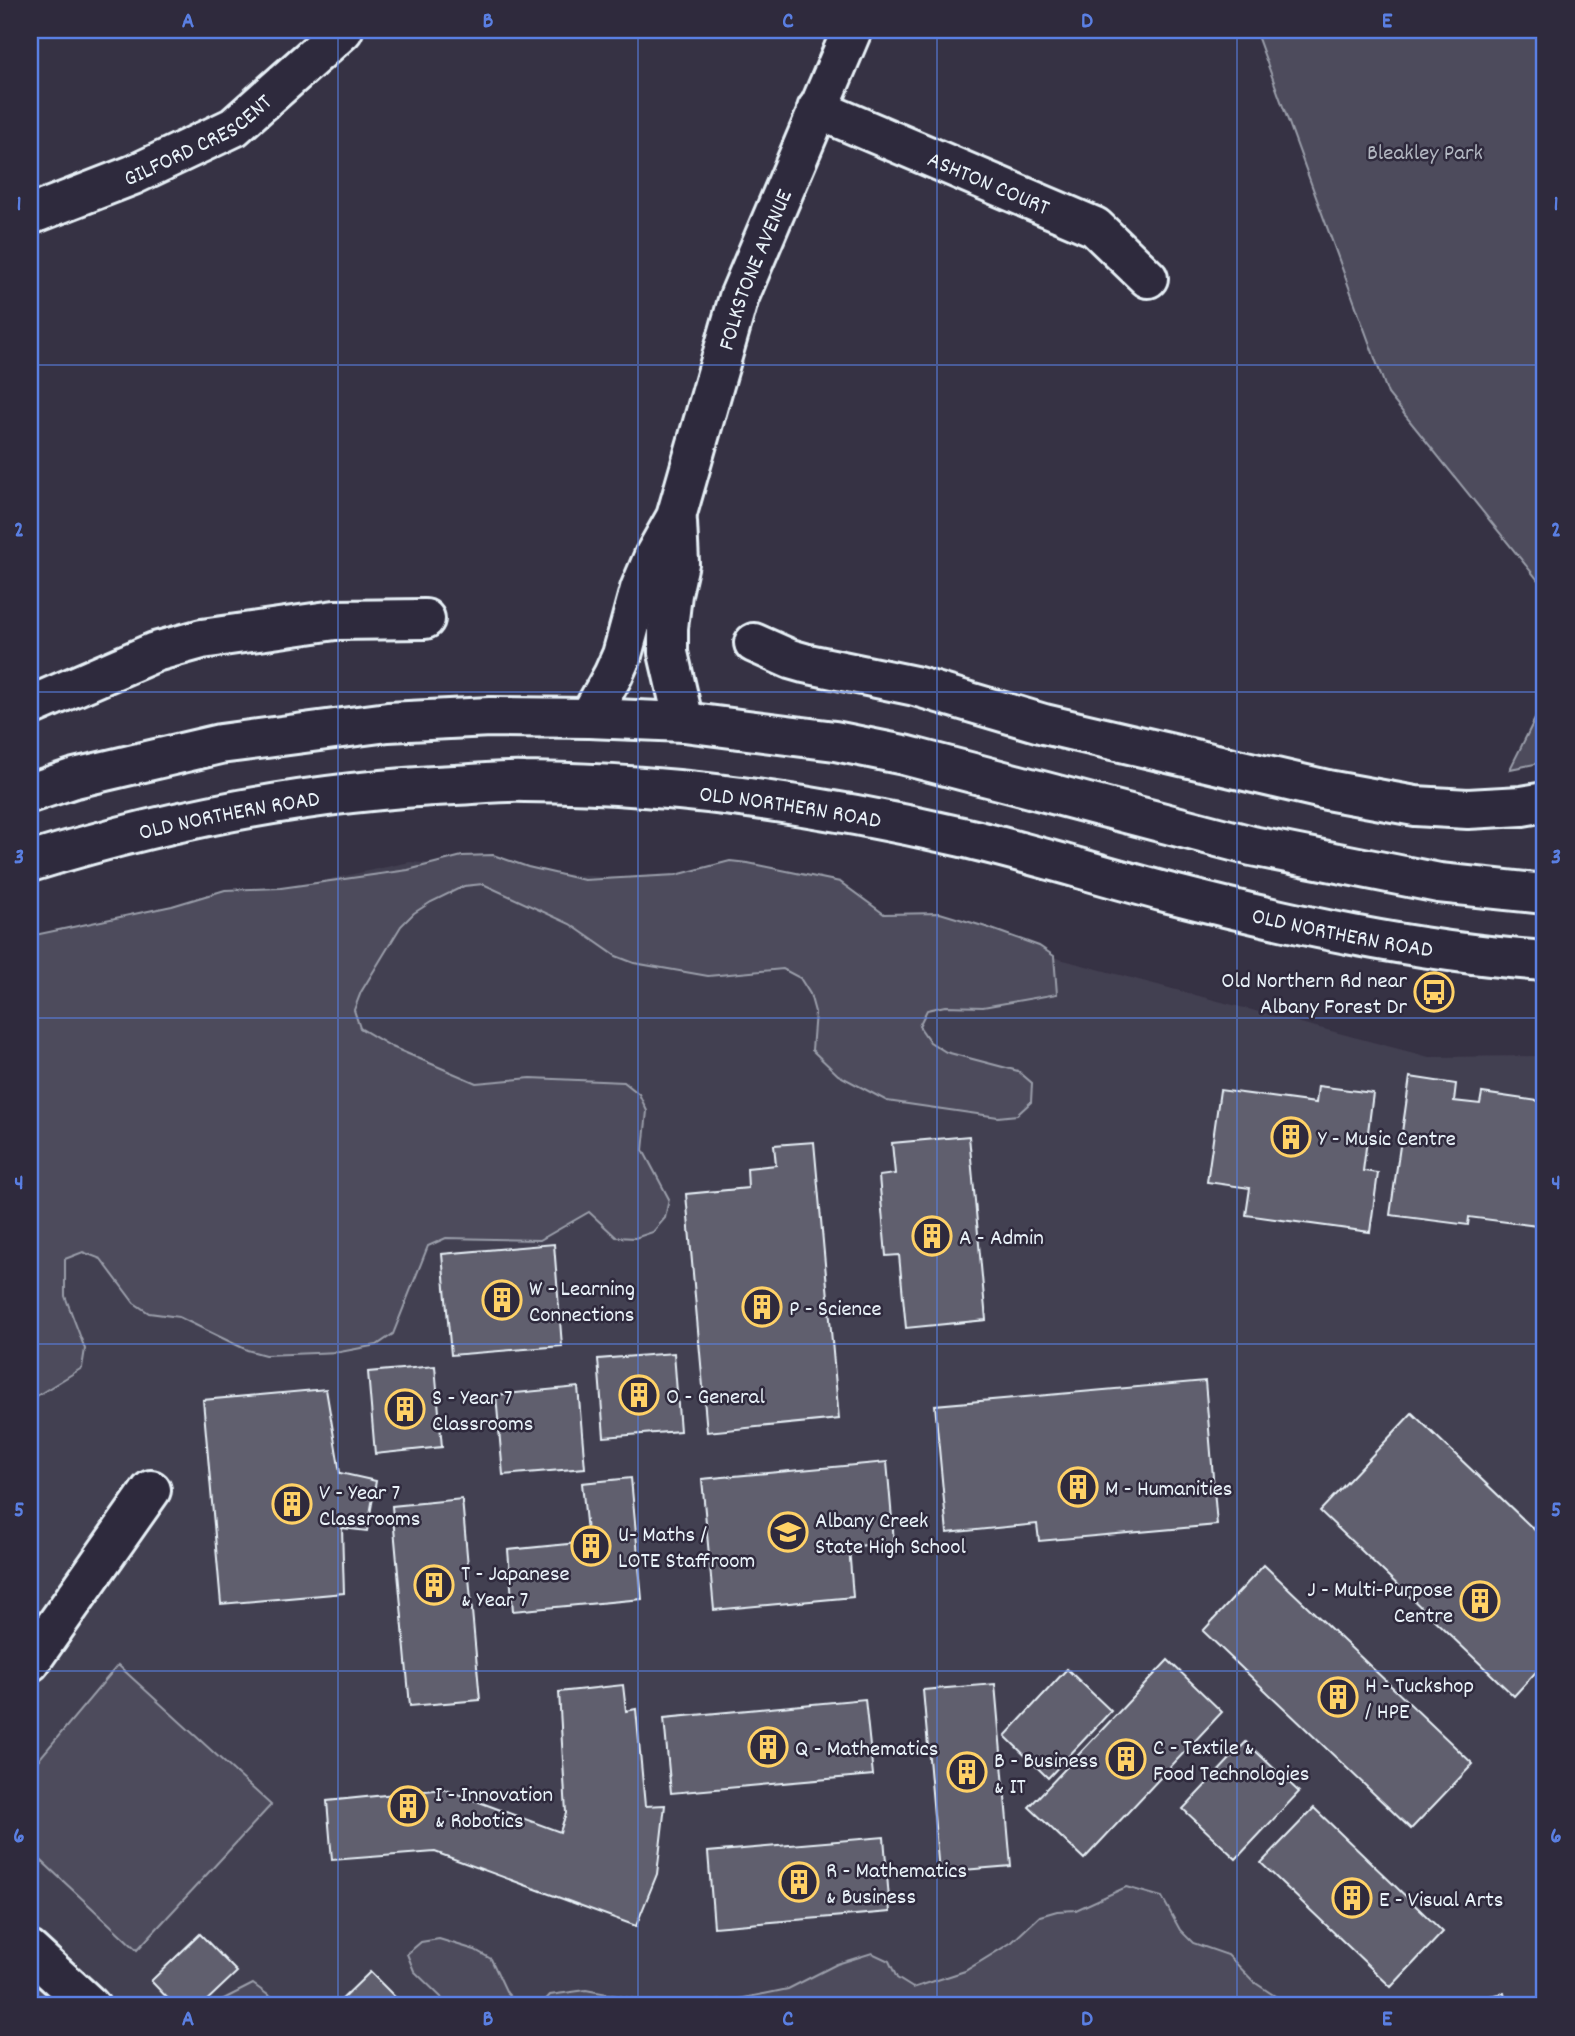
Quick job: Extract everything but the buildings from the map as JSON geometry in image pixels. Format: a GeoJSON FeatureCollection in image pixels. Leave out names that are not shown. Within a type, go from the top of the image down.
{"type":"FeatureCollection","features":[{"type":"Feature","properties":{"kind":"main road","name":"GILFORD CRESCENT"},"geometry":{"type":"LineString","coordinates":[[30,215],[133,175],[234,127],[343,30]]}},
{"type":"Feature","properties":{"kind":"main road","name":"FOLKSTONE AVENUE"},"geometry":{"type":"LineString","coordinates":[[589,718],[622,655],[640,589],[654,556],[676,517],[739,297],[852,30]]}},
{"type":"Feature","properties":{"kind":"main road","name":"ASHTON COURT"},"geometry":{"type":"LineString","coordinates":[[817,110],[1095,227],[1148,278]]}},
{"type":"Feature","properties":{"kind":"main road","name":"FOLKSTONE AVENUE"},"geometry":{"type":"LineString","coordinates":[[676,517],[679,563],[669,616],[668,653],[684,722]]}},
{"type":"Feature","properties":{"kind":"main road"},"geometry":{"type":"LineString","coordinates":[[30,706],[155,652],[202,639],[335,620],[425,619]]}},
{"type":"Feature","properties":{"kind":"main road"},"geometry":{"type":"LineString","coordinates":[[754,643],[804,663],[915,686],[1044,724],[1327,790],[1415,806],[1468,808],[1522,806],[1545,802]]}},
{"type":"Feature","properties":{"kind":"main road"},"geometry":{"type":"LineString","coordinates":[[30,793],[75,778],[147,760],[220,744],[305,732],[414,721],[490,717],[684,722],[835,741],[904,755],[1252,846],[1439,883],[1545,894]]}},
{"type":"Feature","properties":{"kind":"main road","name":"OLD NORTHERN ROAD"},"geometry":{"type":"LineString","coordinates":[[30,862],[102,840],[198,817],[307,797],[407,787],[524,782],[653,788],[762,799],[861,815],[966,838],[1294,924],[1401,944],[1545,961]]}},
{"type":"Feature","properties":{"kind":"main road"},"geometry":{"type":"LineString","coordinates":[[30,1662],[151,1490]]}},
{"type":"Feature","properties":{"kind":"main road"},"geometry":{"type":"LineString","coordinates":[[30,1951],[90,2006]]}},
{"type":"Feature","properties":{"kind":"shaded area","name":"Albany Creek State High School"},"geometry":{"type":"Polygon","coordinates":[[[410,862],[811,893],[1429,1057],[1545,1056],[1545,2006],[30,2006],[30,953],[82,932],[410,862]]]}},
{"type":"Feature","properties":{"kind":"green space","name":"Bleakley Park"},"geometry":{"type":"Polygon","coordinates":[[[1255,30],[1545,30],[1545,589],[1388,394],[1255,30]]]}},
{"type":"Feature","properties":{"kind":"green space"},"geometry":{"type":"Polygon","coordinates":[[[1545,699],[1545,762],[1510,769],[1545,699]]]}},
{"type":"Feature","properties":{"kind":"green space"},"geometry":{"type":"Polygon","coordinates":[[[493,855],[528,867],[584,880],[676,875],[730,861],[748,863],[840,882],[884,914],[940,913],[1039,946],[1054,956],[1057,994],[983,1007],[945,1006],[927,1010],[919,1026],[930,1042],[946,1052],[1018,1071],[1032,1083],[1031,1102],[1017,1115],[998,1117],[887,1101],[838,1075],[812,1050],[815,1012],[810,994],[800,978],[783,969],[708,976],[634,963],[616,956],[570,924],[483,884],[464,886],[431,902],[401,926],[361,992],[354,1010],[360,1028],[392,1047],[476,1083],[531,1078],[624,1082],[639,1094],[647,1111],[643,1150],[669,1199],[665,1218],[653,1232],[635,1238],[616,1237],[589,1212],[540,1240],[446,1238],[428,1246],[393,1334],[377,1345],[340,1352],[265,1355],[247,1350],[179,1317],[149,1313],[134,1303],[101,1259],[83,1252],[65,1259],[65,1296],[85,1349],[82,1368],[30,1400],[30,936],[172,906],[225,890],[281,888],[408,870],[462,856],[493,855]]]}},
{"type":"Feature","properties":{"kind":"green space"},"geometry":{"type":"Polygon","coordinates":[[[118,1665],[271,1805],[137,1950],[30,1850],[30,1770],[118,1665]]]}},
{"type":"Feature","properties":{"kind":"green space"},"geometry":{"type":"Polygon","coordinates":[[[1126,1887],[1162,1897],[1180,1930],[1193,1943],[1228,1955],[1254,1982],[1290,2006],[540,2006],[550,1995],[586,1990],[660,2004],[734,2000],[788,1989],[837,1964],[872,1953],[889,1961],[897,1978],[913,1988],[965,1971],[1012,1942],[1040,1916],[1057,1911],[1076,1910],[1126,1887]]]}},
{"type":"Feature","properties":{"kind":"green space"},"geometry":{"type":"Polygon","coordinates":[[[439,1939],[475,1950],[491,1959],[507,1993],[519,2006],[445,2006],[441,1997],[414,1971],[407,1954],[421,1942],[439,1939]]]}},
{"type":"Feature","properties":{"kind":"green space"},"geometry":{"type":"Polygon","coordinates":[[[30,1959],[80,2006],[30,2006],[30,1959]]]}},
{"type":"Feature","properties":{"kind":"green space"},"geometry":{"type":"Polygon","coordinates":[[[253,1984],[283,2006],[210,2006],[253,1984]]]}},
{"type":"Feature","properties":{"kind":"place","name":"Old Northern Rd near Albany Forest Dr"},"geometry":{"type":"Point","coordinates":[1434,992]}},
{"type":"Feature","properties":{"kind":"place","name":"Y - Music Centre"},"geometry":{"type":"Point","coordinates":[1291,1137]}},
{"type":"Feature","properties":{"kind":"place","name":"A - Admin"},"geometry":{"type":"Point","coordinates":[932,1236]}},
{"type":"Feature","properties":{"kind":"place","name":"W - Learning Connections"},"geometry":{"type":"Point","coordinates":[502,1300]}},
{"type":"Feature","properties":{"kind":"place","name":"P - Science"},"geometry":{"type":"Point","coordinates":[762,1307]}},
{"type":"Feature","properties":{"kind":"place","name":"O - General"},"geometry":{"type":"Point","coordinates":[639,1395]}},
{"type":"Feature","properties":{"kind":"place","name":"S - Year 7 Classrooms"},"geometry":{"type":"Point","coordinates":[405,1409]}},
{"type":"Feature","properties":{"kind":"place","name":"M - Humanities"},"geometry":{"type":"Point","coordinates":[1078,1487]}},
{"type":"Feature","properties":{"kind":"place","name":"V - Year 7 Classrooms"},"geometry":{"type":"Point","coordinates":[292,1504]}},
{"type":"Feature","properties":{"kind":"place","name":"Albany Creek State High School"},"geometry":{"type":"Point","coordinates":[788,1532]}},
{"type":"Feature","properties":{"kind":"place","name":"U- Maths / LOTE Staffroom"},"geometry":{"type":"Point","coordinates":[591,1546]}},
{"type":"Feature","properties":{"kind":"place","name":"T - Japanese & Year 7"},"geometry":{"type":"Point","coordinates":[434,1585]}},
{"type":"Feature","properties":{"kind":"place","name":"J - Multi-Purpose Centre"},"geometry":{"type":"Point","coordinates":[1480,1601]}},
{"type":"Feature","properties":{"kind":"place","name":"H - Tuckshop / HPE"},"geometry":{"type":"Point","coordinates":[1338,1697]}},
{"type":"Feature","properties":{"kind":"place","name":"Q - Mathematics"},"geometry":{"type":"Point","coordinates":[768,1747]}},
{"type":"Feature","properties":{"kind":"place","name":"C - Textile & Food Technologies"},"geometry":{"type":"Point","coordinates":[1126,1759]}},
{"type":"Feature","properties":{"kind":"place","name":"B - Business & IT"},"geometry":{"type":"Point","coordinates":[967,1772]}},
{"type":"Feature","properties":{"kind":"place","name":"I - Innovation & Robotics"},"geometry":{"type":"Point","coordinates":[408,1806]}},
{"type":"Feature","properties":{"kind":"place","name":"R - Mathematics & Business"},"geometry":{"type":"Point","coordinates":[799,1882]}},
{"type":"Feature","properties":{"kind":"place","name":"E - Visual Arts"},"geometry":{"type":"Point","coordinates":[1352,1898]}}]}
